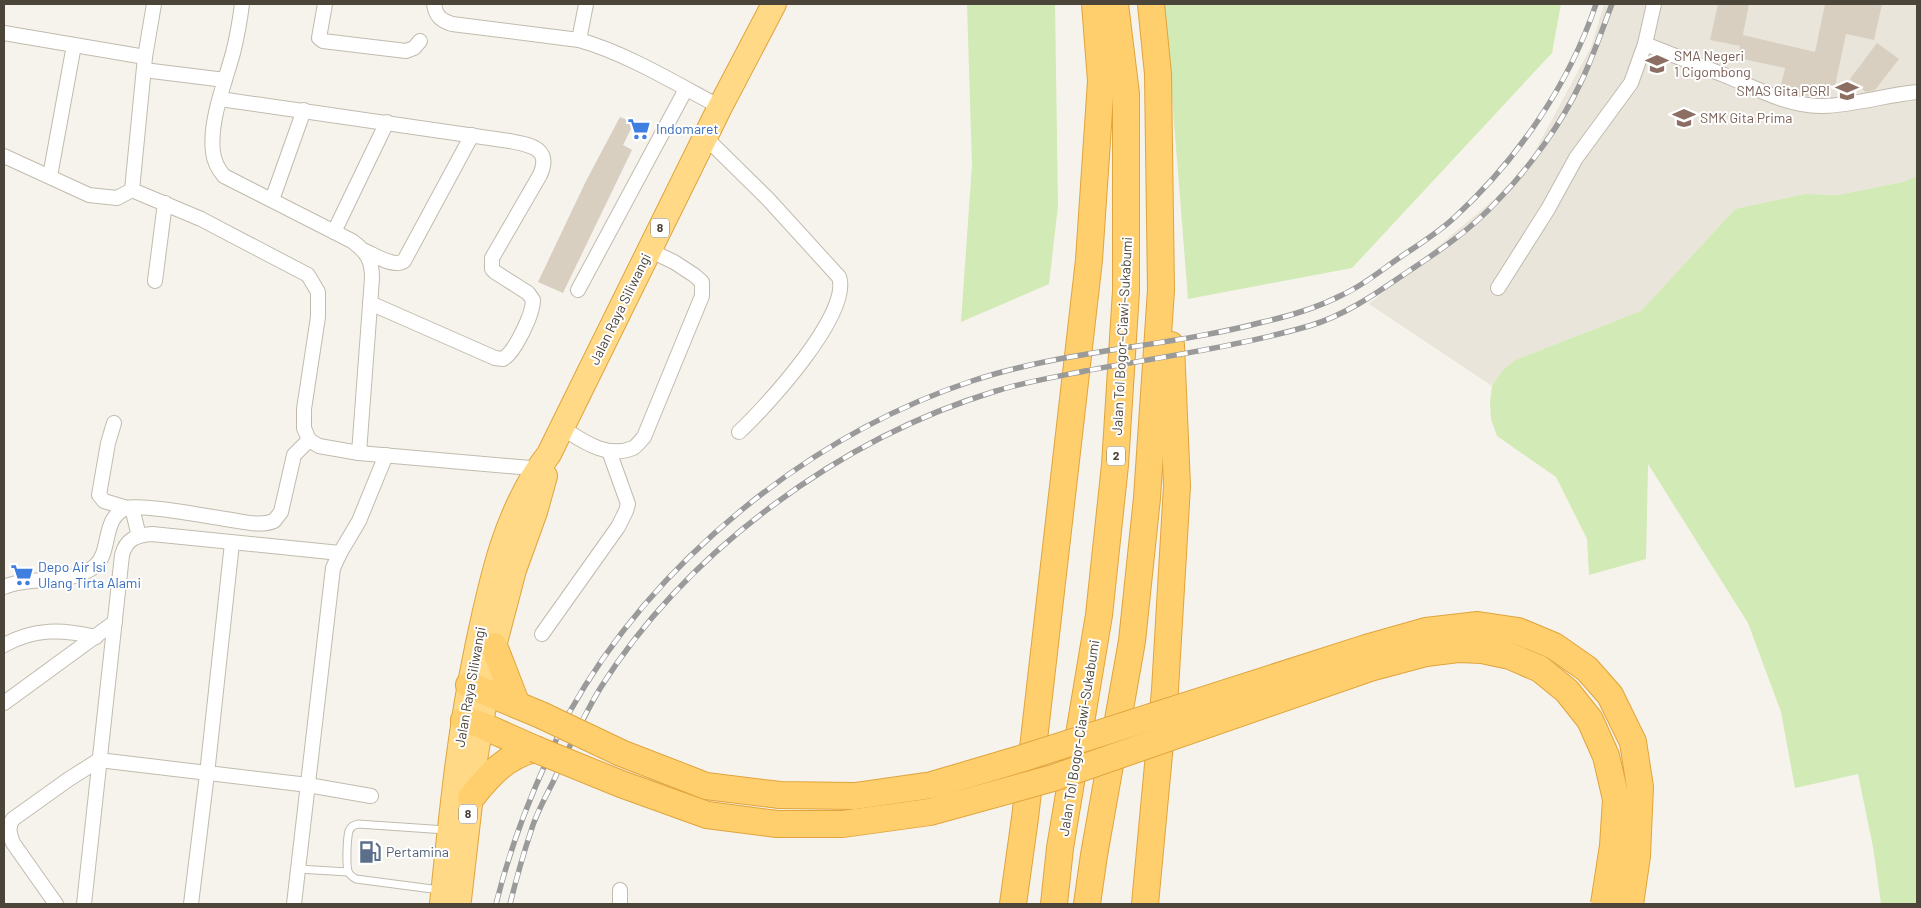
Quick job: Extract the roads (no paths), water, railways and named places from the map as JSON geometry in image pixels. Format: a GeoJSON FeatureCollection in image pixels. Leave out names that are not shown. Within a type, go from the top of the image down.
{"type":"FeatureCollection","features":[{"type":"Feature","properties":{"kind":"highway","name":"Jalan Raya Siliwangi"},"geometry":{"type":"LineString","coordinates":[[451,898],[477,689],[484,612],[499,556],[520,504],[545,464],[705,137],[774,4]]}},
{"type":"Feature","properties":{"kind":"highway"},"geometry":{"type":"LineString","coordinates":[[1013,904],[1025,818],[1058,513],[1089,260],[1100,81],[1096,4]]}},
{"type":"Feature","properties":{"kind":"highway","name":"Jalan Tol Bogor–Ciawi–Sukabumi"},"geometry":{"type":"LineString","coordinates":[[1054,904],[1060,848],[1099,614],[1115,465],[1126,291],[1126,94],[1115,4]]}},
{"type":"Feature","properties":{"kind":"highway"},"geometry":{"type":"LineString","coordinates":[[1087,904],[1132,641],[1147,498],[1160,290],[1158,74],[1151,4]]}},
{"type":"Feature","properties":{"kind":"highway"},"geometry":{"type":"LineString","coordinates":[[1145,904],[1165,690],[1176,486],[1171,340],[1160,290]]}},
{"type":"Feature","properties":{"kind":"highway","name":"Jalan Raya Siliwangi"},"geometry":{"type":"LineString","coordinates":[[477,689],[494,646],[514,570],[535,512],[545,464]]}},
{"type":"Feature","properties":{"kind":"highway"},"geometry":{"type":"LineString","coordinates":[[477,689],[529,710],[621,753],[706,786],[780,795],[855,796],[941,782],[1020,759],[1366,648],[1426,631],[1478,625],[1518,631],[1554,646],[1587,670],[1610,695],[1632,742],[1640,787],[1637,856],[1630,904]]}},
{"type":"Feature","properties":{"kind":"highway"},"geometry":{"type":"LineString","coordinates":[[494,646],[529,710]]}},
{"type":"Feature","properties":{"kind":"highway"},"geometry":{"type":"LineString","coordinates":[[472,722],[621,784],[707,815],[777,824],[843,824],[930,812],[1053,778],[1370,668],[1426,653],[1458,649],[1482,650],[1510,656],[1540,670],[1567,691],[1590,720],[1606,756],[1616,798],[1613,846],[1604,904]]}},
{"type":"Feature","properties":{"kind":"highway","name":"Jalan Raya Siliwangi"},"geometry":{"type":"LineString","coordinates":[[458,830],[471,798],[472,722]]}},
{"type":"Feature","properties":{"kind":"highway"},"geometry":{"type":"LineString","coordinates":[[471,798],[500,765],[514,756],[535,749]]}},
{"type":"Feature","properties":{"kind":"street"},"geometry":{"type":"LineString","coordinates":[[132,190],[144,64],[154,4]]}},
{"type":"Feature","properties":{"kind":"street"},"geometry":{"type":"LineString","coordinates":[[242,4],[234,51],[220,99],[212,140],[214,160],[224,176],[352,241],[364,251],[371,261],[370,303],[358,453]]}},
{"type":"Feature","properties":{"kind":"street"},"geometry":{"type":"LineString","coordinates":[[325,4],[319,32],[319,38],[323,42],[406,51],[414,48],[420,41]]}},
{"type":"Feature","properties":{"kind":"street"},"geometry":{"type":"LineString","coordinates":[[434,4],[436,14],[440,19],[452,24],[579,40],[601,47],[720,108]]}},
{"type":"Feature","properties":{"kind":"street"},"geometry":{"type":"LineString","coordinates":[[579,40],[586,4]]}},
{"type":"Feature","properties":{"kind":"street"},"geometry":{"type":"LineString","coordinates":[[1498,288],[1548,209],[1576,158],[1631,83],[1645,44],[1654,4]]}},
{"type":"Feature","properties":{"kind":"street"},"geometry":{"type":"LineString","coordinates":[[4,33],[74,45],[144,64],[226,80]]}},
{"type":"Feature","properties":{"kind":"street"},"geometry":{"type":"LineString","coordinates":[[1645,44],[1775,96],[1804,105],[1830,105],[1891,94],[1917,92]]}},
{"type":"Feature","properties":{"kind":"street"},"geometry":{"type":"LineString","coordinates":[[50,176],[74,45]]}},
{"type":"Feature","properties":{"kind":"street"},"geometry":{"type":"LineString","coordinates":[[578,290],[686,89]]}},
{"type":"Feature","properties":{"kind":"street"},"geometry":{"type":"LineString","coordinates":[[220,99],[472,135],[529,145],[538,150],[543,159],[540,175],[492,258],[492,269],[528,293],[533,300],[530,314],[512,349],[503,359],[495,358],[370,303]]}},
{"type":"Feature","properties":{"kind":"street"},"geometry":{"type":"LineString","coordinates":[[272,200],[304,110]]}},
{"type":"Feature","properties":{"kind":"street"},"geometry":{"type":"LineString","coordinates":[[334,232],[387,122]]}},
{"type":"Feature","properties":{"kind":"street"},"geometry":{"type":"LineString","coordinates":[[364,251],[394,263],[402,263],[404,261],[472,135]]}},
{"type":"Feature","properties":{"kind":"street"},"geometry":{"type":"LineString","coordinates":[[705,137],[768,199],[839,277],[841,282],[837,305],[826,328],[792,374],[739,432]]}},
{"type":"Feature","properties":{"kind":"street"},"geometry":{"type":"LineString","coordinates":[[4,156],[75,189],[100,197],[117,198],[132,190],[165,203],[234,236],[308,275],[318,292],[318,317],[304,409],[304,428],[309,440],[319,446],[358,453],[545,464]]}},
{"type":"Feature","properties":{"kind":"street"},"geometry":{"type":"LineString","coordinates":[[155,281],[165,203]]}},
{"type":"Feature","properties":{"kind":"street"},"geometry":{"type":"LineString","coordinates":[[562,428],[586,443],[609,451],[634,447],[644,437],[702,296],[702,282],[694,275],[649,250]]}},
{"type":"Feature","properties":{"kind":"street"},"geometry":{"type":"LineString","coordinates":[[114,423],[105,457],[99,495],[104,502],[130,508],[159,509],[252,523],[274,522],[282,512],[294,455],[309,440]]}},
{"type":"Feature","properties":{"kind":"street"},"geometry":{"type":"LineString","coordinates":[[542,634],[618,527],[626,512],[628,504],[609,451]]}},
{"type":"Feature","properties":{"kind":"street"},"geometry":{"type":"LineString","coordinates":[[294,904],[333,568],[359,521],[386,455]]}},
{"type":"Feature","properties":{"kind":"street"},"geometry":{"type":"LineString","coordinates":[[130,508],[139,536]]}},
{"type":"Feature","properties":{"kind":"street"},"geometry":{"type":"LineString","coordinates":[[4,587],[26,580],[73,576],[95,566],[102,556],[110,525],[116,517],[130,508]]}},
{"type":"Feature","properties":{"kind":"street"},"geometry":{"type":"LineString","coordinates":[[84,904],[122,555],[129,541],[139,536],[152,534],[340,553]]}},
{"type":"Feature","properties":{"kind":"street"},"geometry":{"type":"LineString","coordinates":[[190,904],[207,774],[232,543]]}},
{"type":"Feature","properties":{"kind":"street"},"geometry":{"type":"LineString","coordinates":[[4,703],[115,622]]}},
{"type":"Feature","properties":{"kind":"street"},"geometry":{"type":"LineString","coordinates":[[4,645],[29,635],[54,631],[75,632],[96,637]]}},
{"type":"Feature","properties":{"kind":"street"},"geometry":{"type":"LineString","coordinates":[[56,904],[13,843],[10,835],[10,824],[28,808],[99,760],[308,785],[371,796]]}},
{"type":"Feature","properties":{"kind":"lane"},"geometry":{"type":"LineString","coordinates":[[348,872],[349,831],[358,824],[458,830]]}},
{"type":"Feature","properties":{"kind":"lane"},"geometry":{"type":"LineString","coordinates":[[298,869],[348,872],[356,879],[451,898]]}},
{"type":"Feature","properties":{"kind":"railway"},"geometry":{"type":"LineString","coordinates":[[496,904],[526,809],[569,713],[604,658],[644,605],[690,556],[741,511],[795,470],[852,434],[911,405],[972,381],[1043,362],[1191,337],[1273,320],[1313,308],[1358,287],[1442,228],[1478,195],[1499,171],[1539,120],[1556,92],[1585,34],[1596,4]]}},
{"type":"Feature","properties":{"kind":"railway"},"geometry":{"type":"LineString","coordinates":[[510,904],[535,818],[581,722],[601,687],[637,637],[678,590],[723,546],[773,505],[826,469],[881,438],[938,412],[996,391],[1029,382],[1085,371],[1226,346],[1309,326],[1346,311],[1428,258],[1465,231],[1488,211],[1510,187],[1544,144],[1565,113],[1590,63],[1612,4]]}},
{"type":"Feature","properties":{"kind":"place","name":"SMA Negeri 1 Cigombong"},"geometry":{"type":"Point","coordinates":[1657,64]}},
{"type":"Feature","properties":{"kind":"place","name":"SMAS Gita PGRI"},"geometry":{"type":"Point","coordinates":[1847,91]}},
{"type":"Feature","properties":{"kind":"place","name":"SMK Gita Prima"},"geometry":{"type":"Point","coordinates":[1684,118]}},
{"type":"Feature","properties":{"kind":"place","name":"Indomaret"},"geometry":{"type":"Point","coordinates":[639,129]}},
{"type":"Feature","properties":{"kind":"place","name":"Depo Air Isi Ulang Tirta Alami"},"geometry":{"type":"Point","coordinates":[22,575]}},
{"type":"Feature","properties":{"kind":"place","name":"Pertamina"},"geometry":{"type":"Point","coordinates":[370,852]}}]}
